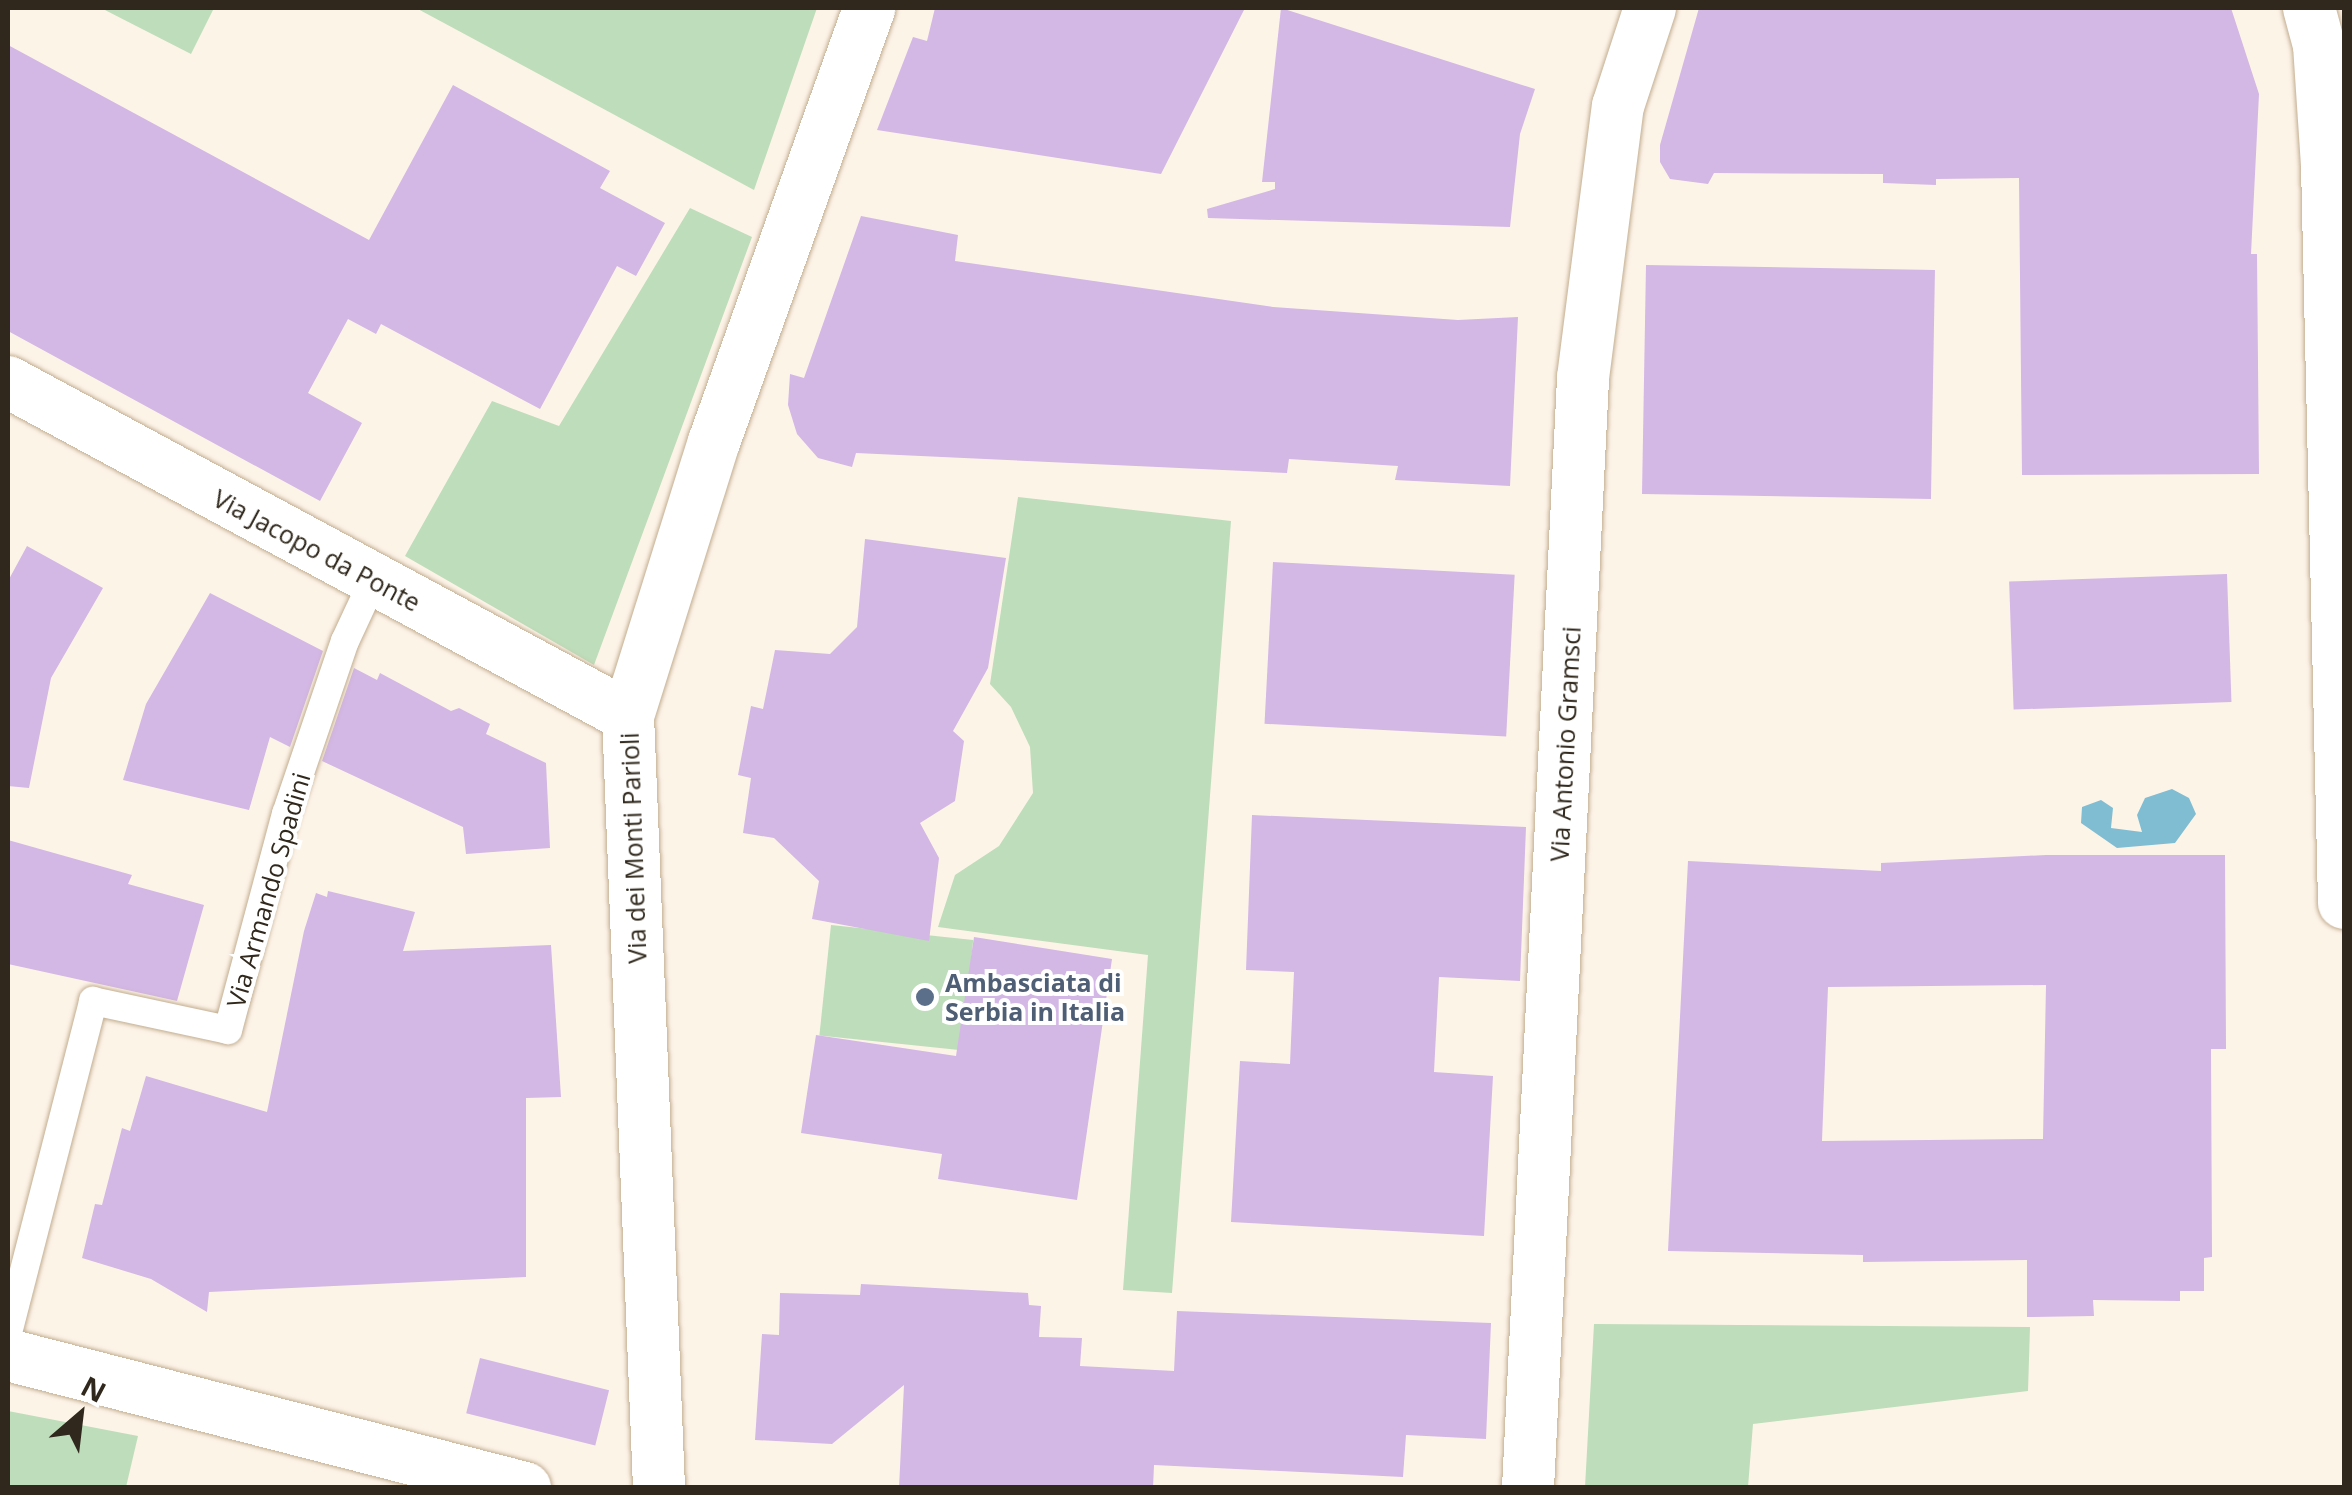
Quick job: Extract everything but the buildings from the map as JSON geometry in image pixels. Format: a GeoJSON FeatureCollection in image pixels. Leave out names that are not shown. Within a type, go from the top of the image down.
{"type":"FeatureCollection","features":[{"type":"Feature","properties":{"kind":"street","name":"Via dei Monti Parioli"},"geometry":{"type":"LineString","coordinates":[[659,1488],[628,716],[708,459],[869,8]]}},
{"type":"Feature","properties":{"kind":"street","name":"Via Antonio Gramsci"},"geometry":{"type":"LineString","coordinates":[[1528,1488],[1583,378],[1618,106],[1650,8]]}},
{"type":"Feature","properties":{"kind":"street"},"geometry":{"type":"LineString","coordinates":[[2309,8],[2324,101],[2344,903]]}},
{"type":"Feature","properties":{"kind":"street","name":"Via Jacopo da Ponte"},"geometry":{"type":"LineString","coordinates":[[8,382],[628,716]]}},
{"type":"Feature","properties":{"kind":"street"},"geometry":{"type":"LineString","coordinates":[[8,1354],[525,1488]]}},
{"type":"Feature","properties":{"kind":"lane","name":"Via Armando Spadini"},"geometry":{"type":"LineString","coordinates":[[8,1333],[93,1000],[228,1030],[286,814],[373,582]]}},
{"type":"Feature","properties":{"kind":"green space"},"geometry":{"type":"Polygon","coordinates":[[[101,8],[214,8],[191,54],[101,8]]]}},
{"type":"Feature","properties":{"kind":"green space"},"geometry":{"type":"Polygon","coordinates":[[[416,8],[817,8],[754,190],[416,8]]]}},
{"type":"Feature","properties":{"kind":"green space"},"geometry":{"type":"Polygon","coordinates":[[[690,208],[752,237],[594,665],[405,556],[492,401],[559,426],[690,208]]]}},
{"type":"Feature","properties":{"kind":"green space"},"geometry":{"type":"Polygon","coordinates":[[[1018,497],[1231,521],[1172,1293],[1123,1290],[1148,955],[938,927],[955,875],[999,846],[1033,793],[1030,747],[1011,707],[990,684],[1018,497]]]}},
{"type":"Feature","properties":{"kind":"green space"},"geometry":{"type":"Polygon","coordinates":[[[831,925],[973,940],[962,1050],[819,1035],[831,925]]]}},
{"type":"Feature","properties":{"kind":"green space"},"geometry":{"type":"Polygon","coordinates":[[[1594,1324],[2030,1327],[2028,1391],[1753,1424],[1748,1487],[1585,1487],[1594,1324]]]}},
{"type":"Feature","properties":{"kind":"green space"},"geometry":{"type":"Polygon","coordinates":[[[8,1411],[138,1436],[126,1487],[8,1487],[8,1411]]]}},
{"type":"Feature","properties":{"kind":"water"},"geometry":{"type":"Polygon","coordinates":[[[2172,789],[2189,798],[2196,814],[2175,843],[2117,848],[2081,823],[2082,807],[2101,800],[2113,808],[2111,828],[2142,832],[2137,815],[2145,798],[2172,789]]]}},
{"type":"Feature","properties":{"kind":"place","name":"Ambasciata di Serbia in Italia"},"geometry":{"type":"Point","coordinates":[925,997]}}]}
